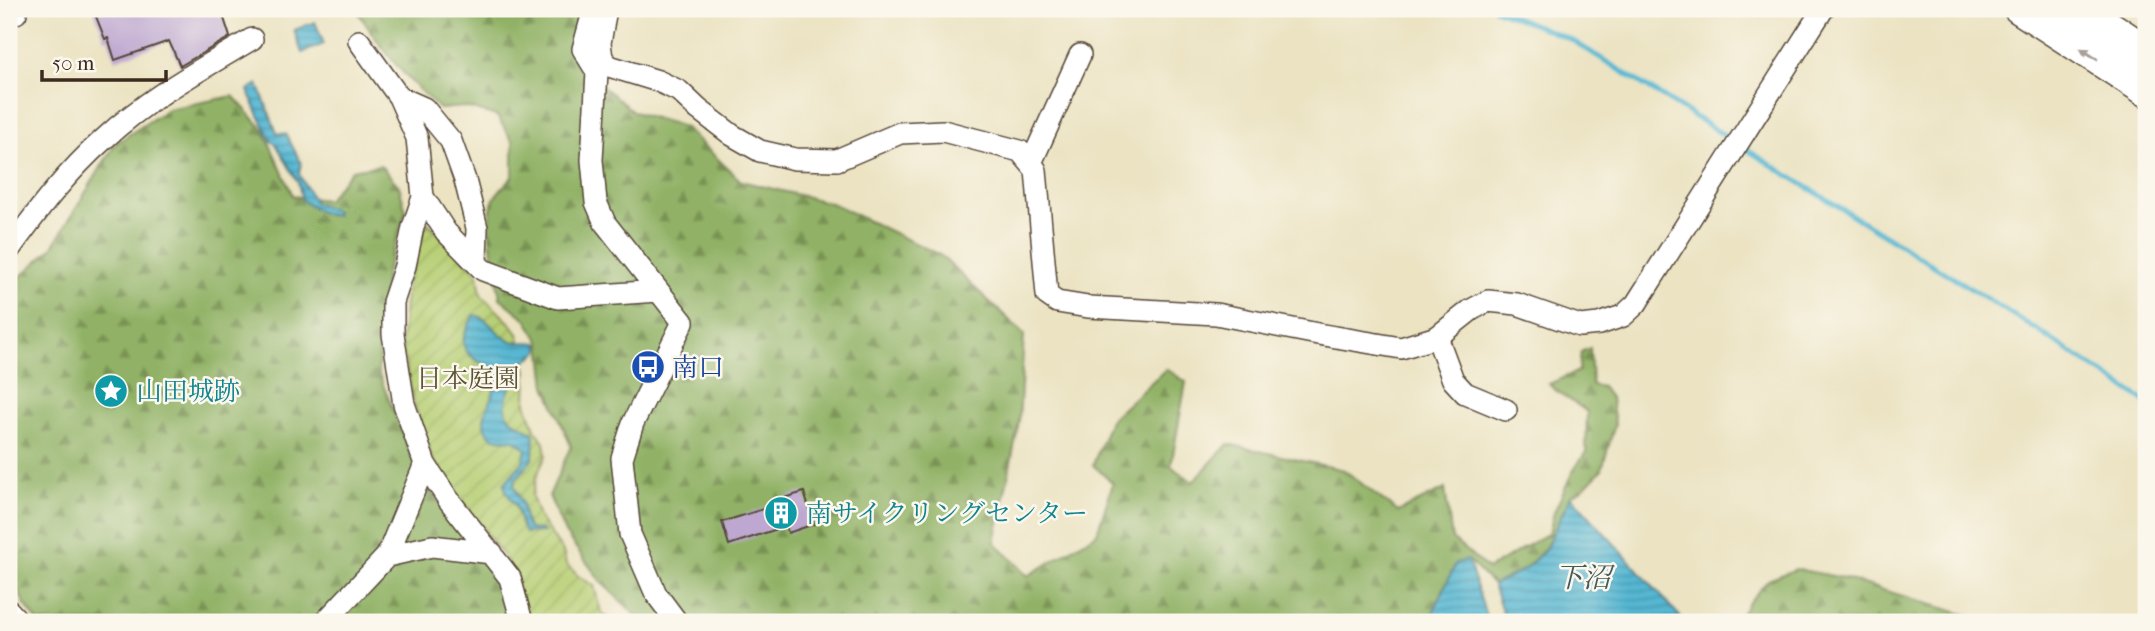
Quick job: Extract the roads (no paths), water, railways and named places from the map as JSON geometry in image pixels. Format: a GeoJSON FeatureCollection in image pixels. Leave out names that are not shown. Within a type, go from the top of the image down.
{"type":"FeatureCollection","features":[{"type":"Feature","properties":{"kind":"main road"},"geometry":{"type":"LineString","coordinates":[[2018,9],[2072,16],[2146,65]]}},
{"type":"Feature","properties":{"kind":"main road"},"geometry":{"type":"LineString","coordinates":[[2072,16],[2146,92]]}},
{"type":"Feature","properties":{"kind":"street"},"geometry":{"type":"LineString","coordinates":[[593,9],[583,49],[597,72],[592,160],[596,202],[605,223],[683,322],[633,424],[622,458],[630,534],[670,620]]}},
{"type":"Feature","properties":{"kind":"street"},"geometry":{"type":"LineString","coordinates":[[606,9],[600,43],[601,58],[609,66],[658,81],[678,91],[732,135],[760,151],[795,159],[837,160],[900,133],[943,131],[1020,151],[1036,170],[1046,295],[1057,302],[1088,307],[1216,314],[1401,348],[1437,337],[1471,310],[1488,301],[1517,304],[1580,326],[1599,324],[1623,316],[1636,304],[1823,9]]}},
{"type":"Feature","properties":{"kind":"street"},"geometry":{"type":"LineString","coordinates":[[2072,16],[2146,45]]}},
{"type":"Feature","properties":{"kind":"street"},"geometry":{"type":"LineString","coordinates":[[9,250],[63,179],[104,139],[167,89],[252,39]]}},
{"type":"Feature","properties":{"kind":"street"},"geometry":{"type":"LineString","coordinates":[[359,41],[399,97],[417,138],[423,197],[393,302],[393,334],[404,404],[425,464],[448,499],[510,578],[522,622]]}},
{"type":"Feature","properties":{"kind":"street"},"geometry":{"type":"LineString","coordinates":[[1031,163],[1080,55]]}},
{"type":"Feature","properties":{"kind":"street"},"geometry":{"type":"LineString","coordinates":[[399,97],[424,108],[451,141],[466,180],[477,228],[476,262]]}},
{"type":"Feature","properties":{"kind":"street"},"geometry":{"type":"LineString","coordinates":[[423,197],[446,232],[483,270],[558,298],[658,291]]}},
{"type":"Feature","properties":{"kind":"street"},"geometry":{"type":"LineString","coordinates":[[1437,337],[1453,380],[1465,393],[1506,410]]}},
{"type":"Feature","properties":{"kind":"street"},"geometry":{"type":"LineString","coordinates":[[325,622],[387,556],[425,464]]}},
{"type":"Feature","properties":{"kind":"street"},"geometry":{"type":"LineString","coordinates":[[387,556],[432,546],[492,553]]}},
{"type":"Feature","properties":{"kind":"street"},"geometry":{"type":"LineString","coordinates":[[9,611],[19,622]]}},
{"type":"Feature","properties":{"kind":"water"},"geometry":{"type":"Polygon","coordinates":[[[315,22],[324,44],[302,53],[294,30],[315,22]]]}},
{"type":"Feature","properties":{"kind":"water"},"geometry":{"type":"Polygon","coordinates":[[[258,84],[277,133],[286,134],[301,163],[299,174],[315,203],[335,210],[336,215],[323,213],[302,200],[298,182],[276,144],[271,141],[250,96],[248,90],[258,84]]]}},
{"type":"Feature","properties":{"kind":"water"},"geometry":{"type":"Polygon","coordinates":[[[474,315],[484,319],[506,339],[539,344],[539,351],[525,361],[514,378],[506,409],[512,420],[534,434],[533,458],[514,486],[522,503],[526,524],[530,529],[544,532],[525,533],[517,508],[504,484],[523,462],[526,449],[516,441],[491,436],[484,425],[494,385],[490,368],[473,357],[464,347],[465,334],[474,315]]]}},
{"type":"Feature","properties":{"kind":"water","name":"下沼"},"geometry":{"type":"Polygon","coordinates":[[[1571,496],[1685,622],[1506,622],[1493,585],[1525,569],[1545,550],[1571,496]]]}},
{"type":"Feature","properties":{"kind":"water"},"geometry":{"type":"Polygon","coordinates":[[[1468,560],[1488,622],[1419,622],[1432,615],[1456,563],[1468,560]]]}},
{"type":"Feature","properties":{"kind":"waterway"},"geometry":{"type":"LineString","coordinates":[[1495,9],[1570,39],[1732,140]]}},
{"type":"Feature","properties":{"kind":"waterway"},"geometry":{"type":"LineString","coordinates":[[1741,146],[2034,328],[2146,402]]}},
{"type":"Feature","properties":{"kind":"place","name":"南口"},"geometry":{"type":"Point","coordinates":[648,367]}},
{"type":"Feature","properties":{"kind":"place","name":"山田城跡"},"geometry":{"type":"Point","coordinates":[111,391]}},
{"type":"Feature","properties":{"kind":"place","name":"南サイクリングセンター"},"geometry":{"type":"Point","coordinates":[781,513]}},
{"type":"Feature","properties":{"kind":"park label","name":"日本庭園"},"geometry":{"type":"Point","coordinates":[468,378]}}]}
